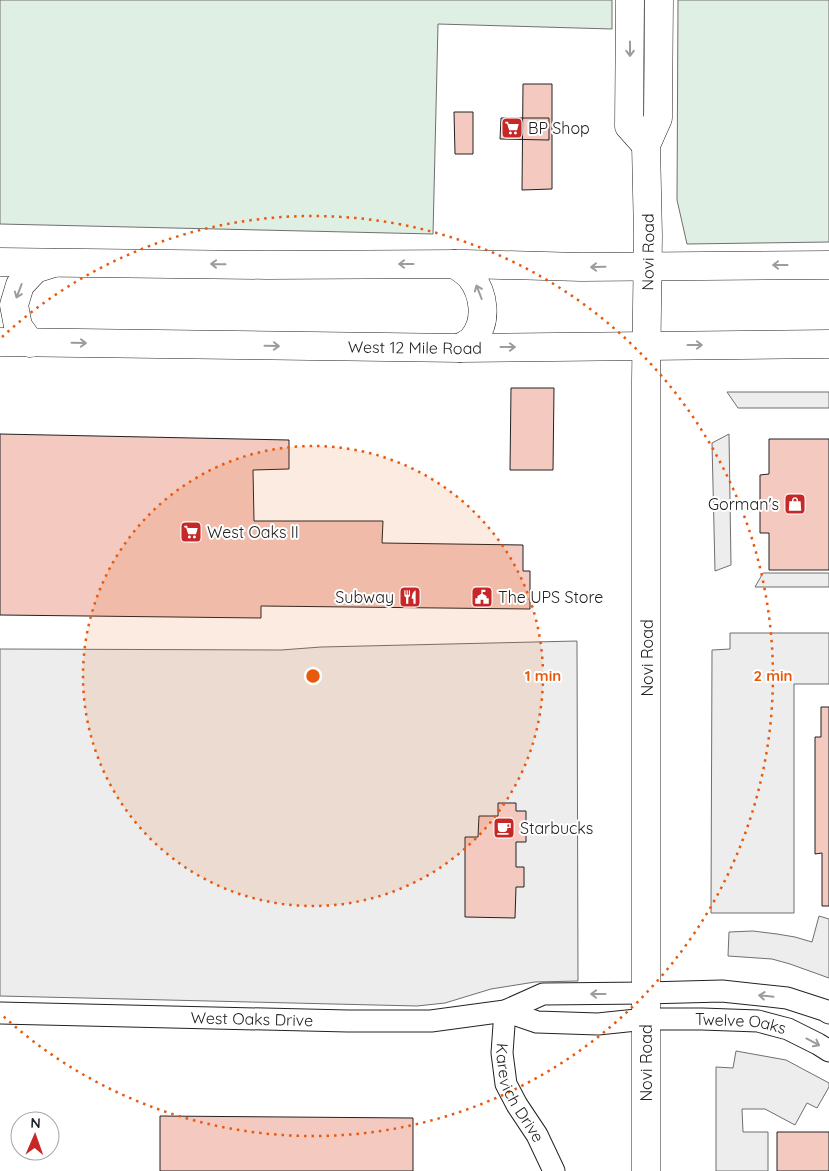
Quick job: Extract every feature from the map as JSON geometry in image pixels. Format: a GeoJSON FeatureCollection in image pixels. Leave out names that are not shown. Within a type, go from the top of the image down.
{"type":"FeatureCollection","features":[{"type":"Feature","properties":{"kind":"main road"},"geometry":{"type":"LineString","coordinates":[[630,0],[629,126],[646,145]]}},
{"type":"Feature","properties":{"kind":"main road","name":"Novi Road"},"geometry":{"type":"LineString","coordinates":[[646,1171],[646,345],[648,236],[646,145],[658,118],[659,0]]}},
{"type":"Feature","properties":{"kind":"main road"},"geometry":{"type":"LineString","coordinates":[[0,262],[266,265],[455,264],[581,267],[829,265]]}},
{"type":"Feature","properties":{"kind":"main road"},"geometry":{"type":"LineString","coordinates":[[30,343],[18,326],[14,305],[20,284],[35,269],[55,263]]}},
{"type":"Feature","properties":{"kind":"main road"},"geometry":{"type":"LineString","coordinates":[[455,264],[469,275],[479,289],[483,307],[481,324],[472,340],[460,348]]}},
{"type":"Feature","properties":{"kind":"main road","name":"West 12 Mile Road"},"geometry":{"type":"LineString","coordinates":[[0,342],[460,348],[829,344]]}},
{"type":"Feature","properties":{"kind":"street","name":"Twelve Oaks"},"geometry":{"type":"LineString","coordinates":[[646,1006],[722,991],[787,998],[829,1013]]}},
{"type":"Feature","properties":{"kind":"street","name":"West Oaks Drive"},"geometry":{"type":"LineString","coordinates":[[0,1013],[348,1021],[431,1021],[505,1011],[543,994],[646,1006]]}},
{"type":"Feature","properties":{"kind":"street","name":"West Oaks Drive"},"geometry":{"type":"LineString","coordinates":[[505,1011],[537,1022],[598,1024],[646,1006]]}},
{"type":"Feature","properties":{"kind":"street","name":"Twelve Oaks"},"geometry":{"type":"LineString","coordinates":[[646,1006],[758,1021],[788,1029],[829,1051]]}},
{"type":"Feature","properties":{"kind":"street","name":"Karevich Drive"},"geometry":{"type":"LineString","coordinates":[[505,1011],[502,1052],[506,1084],[517,1106],[537,1135],[554,1171]]}},
{"type":"Feature","properties":{"kind":"green space"},"geometry":{"type":"Polygon","coordinates":[[[0,0],[612,0],[612,29],[438,24],[433,234],[0,224],[0,0]]]}},
{"type":"Feature","properties":{"kind":"green space"},"geometry":{"type":"Polygon","coordinates":[[[678,0],[829,0],[829,242],[687,244],[677,200],[678,0]]]}},
{"type":"Feature","properties":{"kind":"shaded area"},"geometry":{"type":"Polygon","coordinates":[[[727,392],[829,392],[829,408],[738,408],[727,392]]]}},
{"type":"Feature","properties":{"kind":"shaded area"},"geometry":{"type":"Polygon","coordinates":[[[729,434],[731,565],[715,571],[712,443],[729,434]]]}},
{"type":"Feature","properties":{"kind":"shaded area"},"geometry":{"type":"Polygon","coordinates":[[[763,573],[829,573],[829,587],[755,587],[763,573]]]}},
{"type":"Feature","properties":{"kind":"shaded area"},"geometry":{"type":"Polygon","coordinates":[[[730,633],[829,633],[829,684],[794,684],[794,913],[711,913],[712,650],[730,649],[730,633]]]}},
{"type":"Feature","properties":{"kind":"shaded area"},"geometry":{"type":"Polygon","coordinates":[[[577,641],[578,981],[535,982],[491,989],[445,1003],[417,1006],[0,996],[0,649],[281,650],[321,647],[577,641]]]}},
{"type":"Feature","properties":{"kind":"shaded area"},"geometry":{"type":"Polygon","coordinates":[[[819,916],[829,919],[829,978],[772,959],[728,956],[729,932],[753,931],[795,937],[812,942],[819,916]]]}},
{"type":"Feature","properties":{"kind":"shaded area"},"geometry":{"type":"Polygon","coordinates":[[[736,1051],[786,1060],[829,1083],[829,1087],[817,1108],[807,1103],[795,1125],[765,1109],[742,1109],[743,1132],[768,1132],[768,1171],[716,1171],[716,1067],[733,1068],[736,1051]]]}},
{"type":"Feature","properties":{"kind":"building"},"geometry":{"type":"Polygon","coordinates":[[[523,84],[552,84],[552,189],[522,190],[523,84]]]}},
{"type":"Feature","properties":{"kind":"building"},"geometry":{"type":"Polygon","coordinates":[[[454,112],[473,112],[473,154],[455,154],[454,112]]]}},
{"type":"Feature","properties":{"kind":"building"},"geometry":{"type":"Polygon","coordinates":[[[501,118],[549,118],[549,140],[500,139],[501,118]]]}},
{"type":"Feature","properties":{"kind":"building"},"geometry":{"type":"Polygon","coordinates":[[[511,388],[554,388],[553,470],[510,470],[511,388]]]}},
{"type":"Feature","properties":{"kind":"building","name":"West Oaks II"},"geometry":{"type":"Polygon","coordinates":[[[0,434],[289,440],[289,469],[253,470],[254,521],[383,521],[382,543],[523,545],[523,571],[530,571],[530,609],[261,606],[261,618],[0,615],[0,434]]]}},
{"type":"Feature","properties":{"kind":"building","name":"Gorman's"},"geometry":{"type":"Polygon","coordinates":[[[769,439],[829,439],[829,570],[769,570],[769,533],[760,533],[760,475],[769,474],[769,439]]]}},
{"type":"Feature","properties":{"kind":"building"},"geometry":{"type":"Polygon","coordinates":[[[821,707],[829,707],[829,906],[822,906],[822,853],[815,854],[815,737],[821,737],[821,707]]]}},
{"type":"Feature","properties":{"kind":"building"},"geometry":{"type":"Polygon","coordinates":[[[498,803],[516,803],[516,811],[526,811],[526,842],[516,842],[516,867],[524,867],[524,887],[516,887],[515,918],[465,917],[465,837],[478,837],[479,816],[498,816],[498,803]]]}},
{"type":"Feature","properties":{"kind":"building"},"geometry":{"type":"Polygon","coordinates":[[[160,1116],[413,1118],[413,1171],[160,1171],[160,1116]]]}},
{"type":"Feature","properties":{"kind":"building"},"geometry":{"type":"Polygon","coordinates":[[[777,1132],[829,1132],[829,1171],[777,1171],[777,1132]]]}},
{"type":"Feature","properties":{"kind":"place","name":"BP Shop"},"geometry":{"type":"Point","coordinates":[512,128]}},
{"type":"Feature","properties":{"kind":"place","name":"Gorman's"},"geometry":{"type":"Point","coordinates":[795,504]}},
{"type":"Feature","properties":{"kind":"place","name":"West Oaks II"},"geometry":{"type":"Point","coordinates":[191,532]}},
{"type":"Feature","properties":{"kind":"place","name":"Subway"},"geometry":{"type":"Point","coordinates":[410,597]}},
{"type":"Feature","properties":{"kind":"place","name":"The UPS Store"},"geometry":{"type":"Point","coordinates":[482,597]}},
{"type":"Feature","properties":{"kind":"place","name":"Starbucks"},"geometry":{"type":"Point","coordinates":[504,828]}}]}
